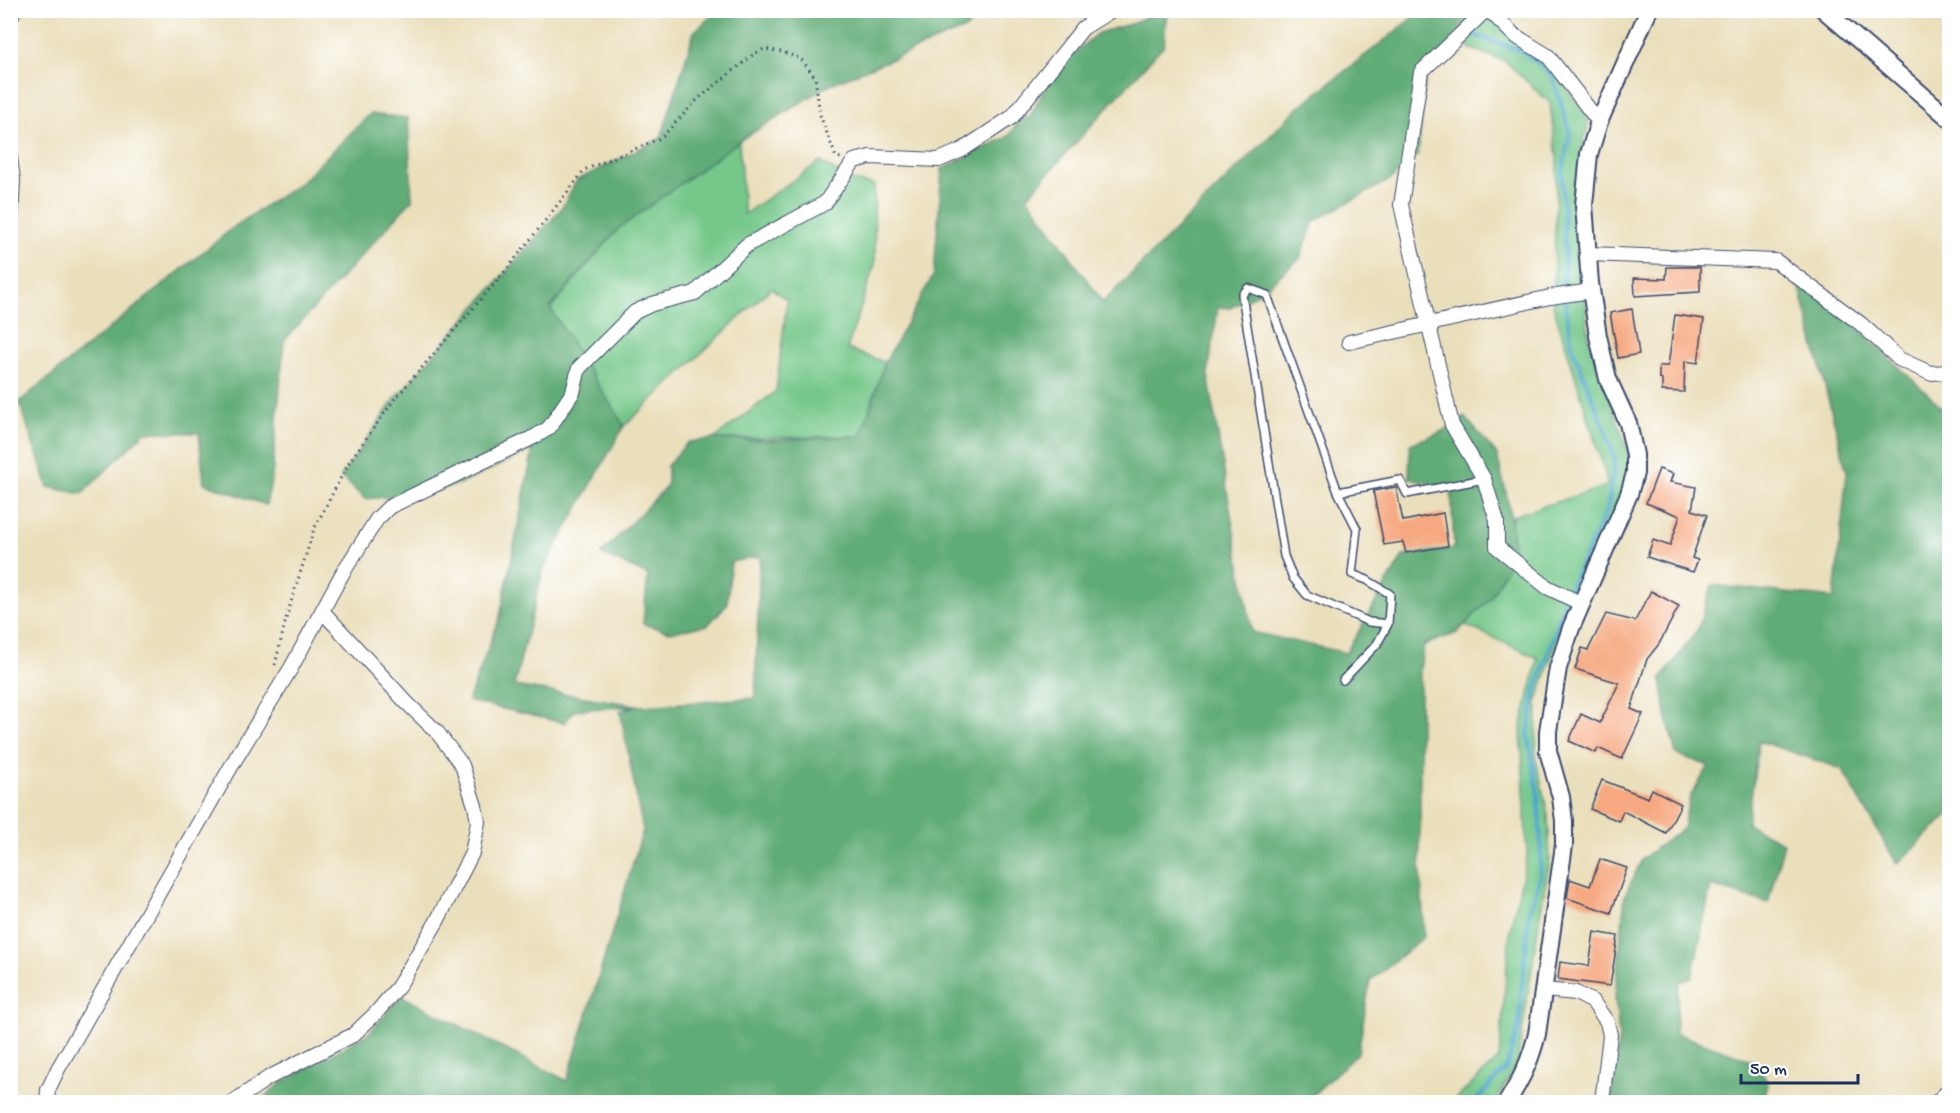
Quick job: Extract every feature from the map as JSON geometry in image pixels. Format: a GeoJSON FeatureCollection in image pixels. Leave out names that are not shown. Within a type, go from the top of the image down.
{"type":"FeatureCollection","features":[{"type":"Feature","properties":{"kind":"street"},"geometry":{"type":"LineString","coordinates":[[10,20],[14,10]]}},
{"type":"Feature","properties":{"kind":"street"},"geometry":{"type":"LineString","coordinates":[[47,1102],[48,1090],[64,1058],[236,758],[282,684],[348,565],[377,519],[390,507],[549,428],[573,392],[579,368],[635,312],[652,304],[695,293],[747,245],[825,203],[854,161],[870,157],[939,160],[962,150],[1012,117],[1083,28],[1112,10]]}},
{"type":"Feature","properties":{"kind":"street"},"geometry":{"type":"LineString","coordinates":[[1582,604],[1547,587],[1497,547],[1497,521],[1484,479],[1452,425],[1401,205],[1421,72],[1488,10],[1514,34],[1548,56],[1599,122]]}},
{"type":"Feature","properties":{"kind":"street"},"geometry":{"type":"LineString","coordinates":[[1507,1102],[1524,1075],[1532,1056],[1544,990],[1564,845],[1564,821],[1560,797],[1548,751],[1548,731],[1558,668],[1571,628],[1629,494],[1635,474],[1635,455],[1628,423],[1608,379],[1598,336],[1591,291],[1584,205],[1589,154],[1599,122],[1649,10]]}},
{"type":"Feature","properties":{"kind":"street"},"geometry":{"type":"LineString","coordinates":[[1824,10],[1950,119]]}},
{"type":"Feature","properties":{"kind":"street"},"geometry":{"type":"LineString","coordinates":[[10,157],[12,180],[10,241]]}},
{"type":"Feature","properties":{"kind":"street"},"geometry":{"type":"LineString","coordinates":[[1588,254],[1776,261],[1861,324],[1899,359],[1930,373],[1950,372]]}},
{"type":"Feature","properties":{"kind":"street"},"geometry":{"type":"LineString","coordinates":[[1349,342],[1550,297],[1591,291]]}},
{"type":"Feature","properties":{"kind":"street"},"geometry":{"type":"LineString","coordinates":[[233,1102],[268,1078],[353,1035],[376,1013],[398,987],[436,923],[472,854],[478,822],[462,765],[437,732],[406,702],[323,612]]}},
{"type":"Feature","properties":{"kind":"street"},"geometry":{"type":"LineString","coordinates":[[1544,990],[1576,993],[1593,1002],[1607,1022],[1610,1035],[1602,1102]]}},
{"type":"Feature","properties":{"kind":"street"},"geometry":{"type":"LineString","coordinates":[[1936,1102],[1950,1089]]}},
{"type":"Feature","properties":{"kind":"lane"},"geometry":{"type":"LineString","coordinates":[[1343,680],[1377,644],[1388,624],[1390,594],[1352,573],[1356,529],[1338,492],[1267,295],[1248,288],[1242,295],[1284,556],[1293,578],[1307,595],[1369,622],[1388,624]]}},
{"type":"Feature","properties":{"kind":"lane"},"geometry":{"type":"LineString","coordinates":[[1338,492],[1400,480],[1407,494],[1484,479]]}},
{"type":"Feature","properties":{"kind":"path"},"geometry":{"type":"LineString","coordinates":[[282,684],[276,680],[274,670],[294,594],[314,529],[349,462],[394,400],[507,269],[584,170],[661,138],[698,99],[754,54],[764,49],[783,52],[801,59],[815,77],[820,115],[836,157],[854,161]]}},
{"type":"Feature","properties":{"kind":"green space"},"geometry":{"type":"Polygon","coordinates":[[[1480,10],[1547,61],[1589,120],[1582,148],[1578,205],[1579,243],[1589,339],[1629,454],[1630,473],[1582,588],[1560,633],[1537,700],[1536,759],[1548,815],[1550,860],[1517,1065],[1493,1102],[1453,1102],[1499,1058],[1510,930],[1527,856],[1521,728],[1538,658],[1465,625],[1491,597],[1511,535],[1512,516],[1607,486],[1606,476],[1553,305],[1557,157],[1550,103],[1505,61],[1466,47],[1460,11],[1480,10]]]}},
{"type":"Feature","properties":{"kind":"green space"},"geometry":{"type":"Polygon","coordinates":[[[717,11],[983,11],[967,28],[831,84],[739,141],[618,229],[550,308],[624,426],[543,570],[514,686],[642,706],[755,698],[760,556],[731,562],[727,604],[708,625],[670,632],[643,624],[648,575],[601,554],[667,486],[667,466],[688,442],[714,439],[771,440],[861,436],[885,362],[934,274],[942,169],[1009,136],[1018,122],[1030,116],[1056,68],[1098,33],[1133,23],[1158,11],[1167,11],[1164,45],[1027,197],[1103,302],[1300,106],[1422,11],[1454,11],[1458,15],[1462,40],[1426,74],[1418,155],[1390,180],[1314,221],[1300,258],[1261,292],[1230,308],[1218,307],[1208,374],[1252,632],[1346,653],[1403,556],[1454,548],[1451,488],[1409,479],[1410,444],[1439,433],[1465,417],[1497,455],[1510,510],[1514,554],[1491,597],[1457,633],[1424,645],[1420,669],[1420,859],[1424,937],[1370,981],[1358,1053],[1305,1102],[258,1102],[281,1083],[369,1033],[402,996],[567,1081],[643,830],[620,711],[637,706],[575,710],[564,723],[468,701],[500,617],[533,449],[462,483],[431,493],[365,499],[341,477],[394,400],[561,209],[577,180],[661,138],[694,32],[717,11]]]}},
{"type":"Feature","properties":{"kind":"green space"},"geometry":{"type":"Polygon","coordinates":[[[370,114],[408,118],[412,200],[284,341],[272,477],[266,505],[204,483],[199,433],[145,432],[82,494],[48,487],[19,402],[235,226],[300,183],[370,114]]]}},
{"type":"Feature","properties":{"kind":"green space"},"geometry":{"type":"Polygon","coordinates":[[[739,141],[744,214],[820,162],[853,181],[874,185],[875,264],[847,349],[885,362],[861,436],[714,439],[776,391],[787,300],[771,288],[624,426],[550,309],[618,229],[739,141]]]}},
{"type":"Feature","properties":{"kind":"green space"},"geometry":{"type":"Polygon","coordinates":[[[1797,277],[1835,306],[1939,405],[1949,419],[1949,814],[1897,864],[1842,769],[1759,741],[1747,824],[1784,843],[1768,903],[1711,886],[1692,978],[1679,982],[1675,1033],[1757,1062],[1768,1084],[1763,1102],[1610,1102],[1619,1037],[1615,997],[1625,895],[1642,859],[1683,828],[1690,797],[1709,766],[1676,754],[1666,715],[1661,679],[1698,629],[1712,585],[1834,598],[1847,472],[1797,277]]]}},
{"type":"Feature","properties":{"kind":"building"},"geometry":{"type":"Polygon","coordinates":[[[1667,267],[1700,267],[1700,292],[1635,296],[1634,278],[1666,279],[1667,267]]]}},
{"type":"Feature","properties":{"kind":"building"},"geometry":{"type":"Polygon","coordinates":[[[1632,309],[1639,354],[1618,358],[1610,313],[1632,309]]]}},
{"type":"Feature","properties":{"kind":"building"},"geometry":{"type":"Polygon","coordinates":[[[1675,315],[1704,319],[1698,363],[1685,361],[1684,392],[1662,391],[1662,379],[1659,378],[1659,366],[1668,366],[1675,315]]]}},
{"type":"Feature","properties":{"kind":"building"},"geometry":{"type":"Polygon","coordinates":[[[1659,469],[1673,474],[1670,482],[1696,487],[1692,510],[1707,515],[1692,558],[1698,560],[1693,572],[1647,557],[1653,540],[1670,546],[1680,516],[1646,503],[1659,469]]]}},
{"type":"Feature","properties":{"kind":"building"},"geometry":{"type":"Polygon","coordinates":[[[1396,487],[1403,521],[1443,513],[1448,546],[1406,553],[1403,542],[1384,545],[1373,491],[1396,487]]]}},
{"type":"Feature","properties":{"kind":"building"},"geometry":{"type":"Polygon","coordinates":[[[1651,591],[1679,606],[1659,644],[1647,659],[1631,709],[1643,714],[1622,759],[1598,748],[1596,753],[1569,741],[1581,714],[1600,723],[1619,683],[1575,669],[1582,648],[1588,650],[1606,614],[1635,621],[1651,591]]]}},
{"type":"Feature","properties":{"kind":"building"},"geometry":{"type":"Polygon","coordinates":[[[1602,780],[1648,798],[1652,789],[1681,804],[1666,833],[1623,811],[1619,821],[1590,809],[1602,780]]]}},
{"type":"Feature","properties":{"kind":"building"},"geometry":{"type":"Polygon","coordinates":[[[1600,859],[1627,868],[1611,913],[1567,898],[1570,879],[1590,886],[1600,859]]]}},
{"type":"Feature","properties":{"kind":"building"},"geometry":{"type":"Polygon","coordinates":[[[1594,932],[1618,936],[1610,986],[1558,979],[1560,962],[1589,966],[1594,932]]]}},
{"type":"Feature","properties":{"kind":"waterway"},"geometry":{"type":"LineString","coordinates":[[1465,10],[1468,22],[1477,36],[1524,52],[1552,75],[1570,133],[1562,174],[1565,250],[1563,290],[1572,347],[1615,460],[1607,510],[1569,590],[1535,692],[1528,734],[1538,795],[1540,876],[1529,915],[1518,1030],[1506,1068],[1475,1102]]}}]}
